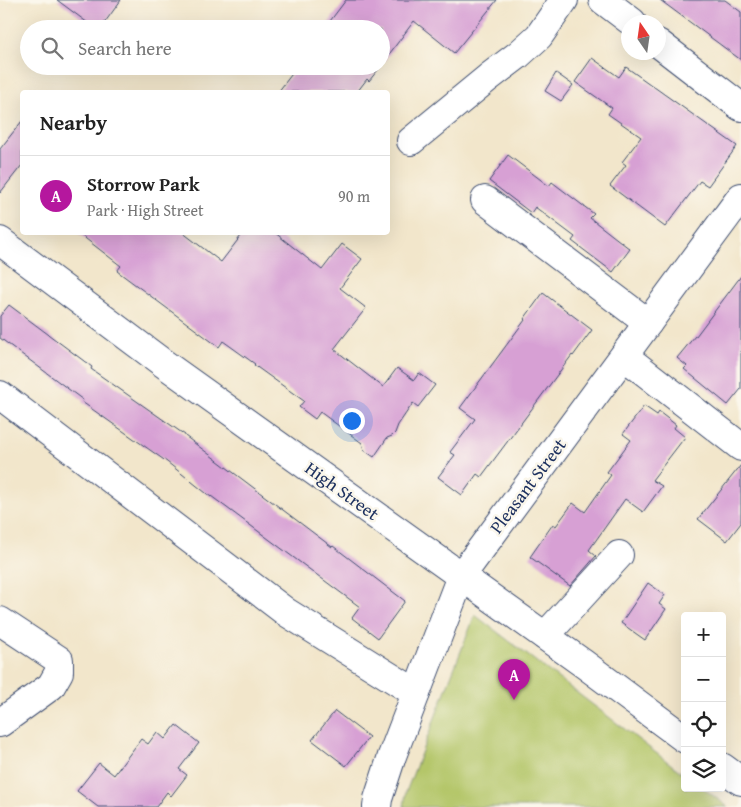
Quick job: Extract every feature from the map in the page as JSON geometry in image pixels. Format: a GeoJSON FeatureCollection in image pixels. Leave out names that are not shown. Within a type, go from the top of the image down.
{"type":"FeatureCollection","features":[{"type":"Feature","properties":{"kind":"street"},"geometry":{"type":"LineString","coordinates":[[411,141],[539,36],[564,0]]}},
{"type":"Feature","properties":{"kind":"street"},"geometry":{"type":"LineString","coordinates":[[603,0],[623,15]]}},
{"type":"Feature","properties":{"kind":"street"},"geometry":{"type":"LineString","coordinates":[[666,49],[741,107]]}},
{"type":"Feature","properties":{"kind":"street","name":"Pleasant Street"},"geometry":{"type":"LineString","coordinates":[[377,807],[392,756],[461,576],[741,197]]}},
{"type":"Feature","properties":{"kind":"street"},"geometry":{"type":"LineString","coordinates":[[485,200],[648,323]]}},
{"type":"Feature","properties":{"kind":"street","name":"High Street"},"geometry":{"type":"LineString","coordinates":[[0,241],[163,363],[545,636],[681,736]]}},
{"type":"Feature","properties":{"kind":"street"},"geometry":{"type":"LineString","coordinates":[[624,356],[741,447]]}},
{"type":"Feature","properties":{"kind":"street"},"geometry":{"type":"LineString","coordinates":[[0,395],[286,612],[416,693]]}},
{"type":"Feature","properties":{"kind":"street"},"geometry":{"type":"LineString","coordinates":[[545,636],[619,555]]}},
{"type":"Feature","properties":{"kind":"street"},"geometry":{"type":"LineString","coordinates":[[0,621],[58,660],[59,672],[51,686],[0,723]]}},
{"type":"Feature","properties":{"kind":"street"},"geometry":{"type":"LineString","coordinates":[[726,770],[741,781]]}},
{"type":"Feature","properties":{"kind":"green space"},"geometry":{"type":"Polygon","coordinates":[[[475,615],[681,772],[681,792],[708,792],[728,807],[404,807],[406,792],[475,615]]]}},
{"type":"Feature","properties":{"kind":"building"},"geometry":{"type":"Polygon","coordinates":[[[57,0],[121,0],[107,20],[84,20],[57,0]]]}},
{"type":"Feature","properties":{"kind":"building"},"geometry":{"type":"Polygon","coordinates":[[[346,0],[497,0],[454,53],[414,21],[390,53],[390,20],[331,20],[346,0]]]}},
{"type":"Feature","properties":{"kind":"building"},"geometry":{"type":"Polygon","coordinates":[[[660,0],[725,0],[741,12],[741,60],[660,0]]]}},
{"type":"Feature","properties":{"kind":"building"},"geometry":{"type":"Polygon","coordinates":[[[592,58],[619,77],[626,67],[737,146],[708,186],[700,181],[665,227],[610,186],[626,165],[622,162],[641,137],[608,114],[612,108],[575,82],[592,58]]]}},
{"type":"Feature","properties":{"kind":"building"},"geometry":{"type":"Polygon","coordinates":[[[556,73],[573,85],[561,101],[545,91],[556,73]]]}},
{"type":"Feature","properties":{"kind":"building"},"geometry":{"type":"Polygon","coordinates":[[[291,75],[374,75],[369,81],[367,79],[359,90],[280,90],[291,75]]]}},
{"type":"Feature","properties":{"kind":"building"},"geometry":{"type":"Polygon","coordinates":[[[20,124],[20,168],[0,193],[0,149],[20,124]]]}},
{"type":"Feature","properties":{"kind":"building"},"geometry":{"type":"Polygon","coordinates":[[[508,155],[549,186],[552,182],[594,214],[590,218],[630,249],[613,272],[572,241],[575,237],[535,207],[531,213],[489,181],[508,155]]]}},
{"type":"Feature","properties":{"kind":"building"},"geometry":{"type":"Polygon","coordinates":[[[81,235],[186,235],[221,262],[242,235],[278,235],[322,270],[342,244],[362,259],[340,288],[366,308],[334,349],[383,387],[397,368],[414,380],[419,373],[435,385],[418,407],[413,403],[398,425],[395,433],[387,438],[374,457],[364,450],[362,443],[320,412],[315,419],[299,407],[304,401],[255,364],[223,341],[219,347],[117,271],[121,266],[81,235]]]}},
{"type":"Feature","properties":{"kind":"building"},"geometry":{"type":"Polygon","coordinates":[[[741,276],[741,389],[728,405],[684,369],[687,366],[677,358],[741,276]]]}},
{"type":"Feature","properties":{"kind":"building"},"geometry":{"type":"Polygon","coordinates":[[[543,293],[592,330],[481,477],[477,474],[462,495],[438,477],[455,455],[450,452],[475,419],[460,408],[543,293]]]}},
{"type":"Feature","properties":{"kind":"building"},"geometry":{"type":"Polygon","coordinates":[[[9,305],[92,367],[91,369],[185,435],[405,601],[378,638],[352,618],[360,607],[211,497],[167,462],[82,402],[83,400],[0,338],[0,316],[9,305]]]}},
{"type":"Feature","properties":{"kind":"building"},"geometry":{"type":"Polygon","coordinates":[[[644,406],[657,415],[659,412],[676,425],[674,428],[685,437],[652,480],[662,486],[643,512],[625,499],[589,550],[596,556],[570,586],[530,557],[553,524],[556,526],[573,503],[585,512],[611,475],[607,472],[631,440],[623,434],[644,406]]]}},
{"type":"Feature","properties":{"kind":"building"},"geometry":{"type":"Polygon","coordinates":[[[741,465],[741,523],[727,541],[698,519],[741,465]]]}},
{"type":"Feature","properties":{"kind":"building"},"geometry":{"type":"Polygon","coordinates":[[[648,583],[665,595],[659,604],[666,609],[645,640],[621,623],[648,583]]]}},
{"type":"Feature","properties":{"kind":"building"},"geometry":{"type":"Polygon","coordinates":[[[335,711],[369,737],[346,766],[312,740],[335,711]]]}},
{"type":"Feature","properties":{"kind":"building"},"geometry":{"type":"Polygon","coordinates":[[[176,725],[199,743],[179,769],[187,775],[171,796],[167,792],[156,807],[98,807],[77,791],[99,763],[114,775],[141,739],[148,744],[157,732],[165,739],[176,725]]]}},
{"type":"Feature","properties":{"kind":"place","name":"Storrow Park"},"geometry":{"type":"Point","coordinates":[514,700]}}]}
